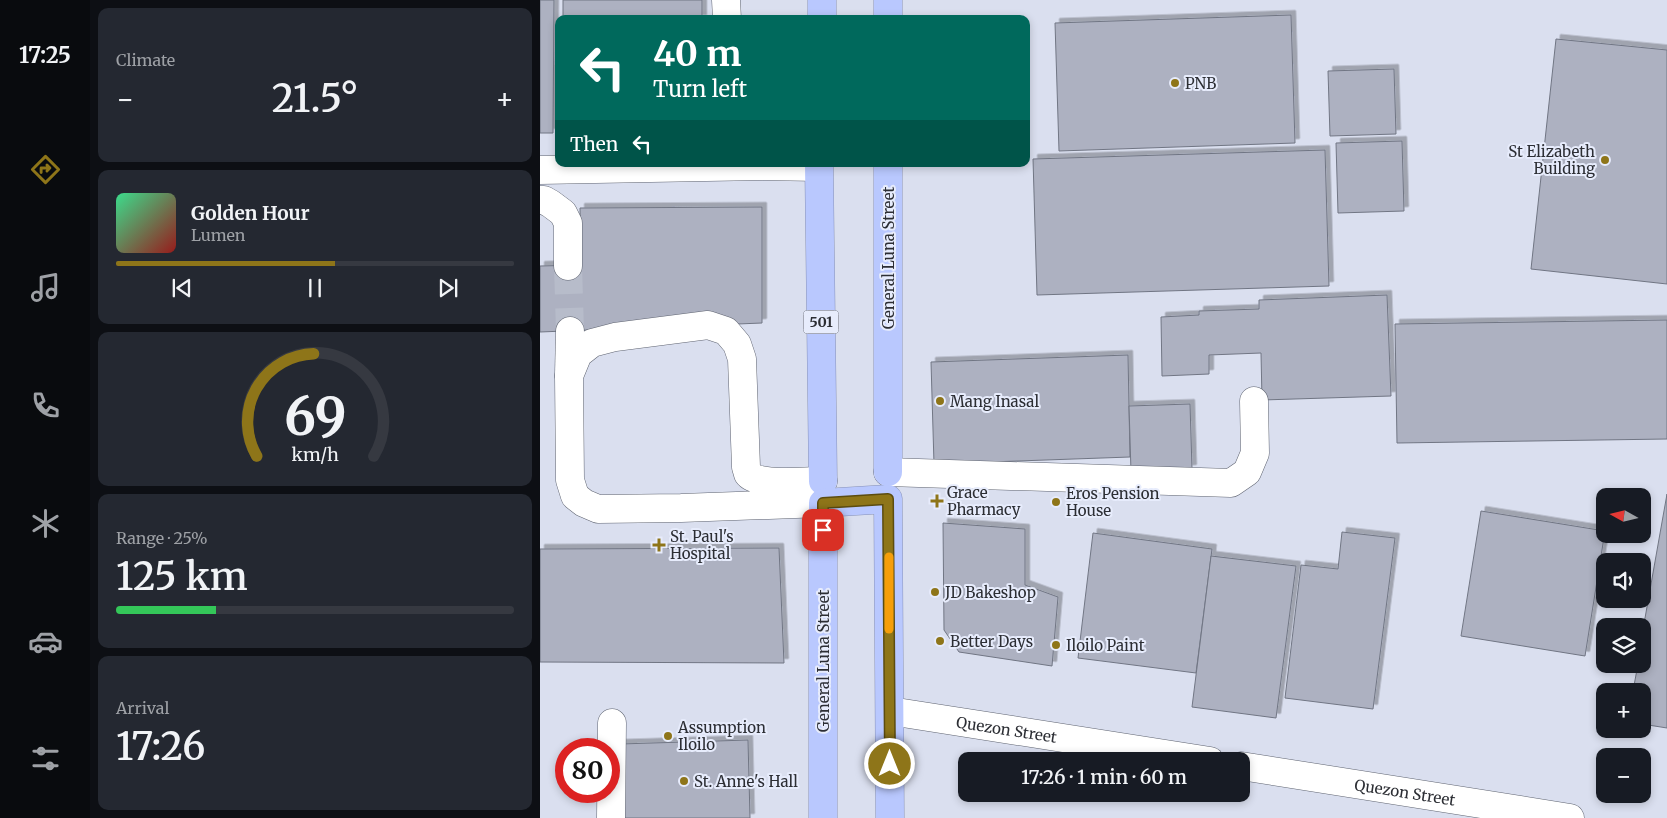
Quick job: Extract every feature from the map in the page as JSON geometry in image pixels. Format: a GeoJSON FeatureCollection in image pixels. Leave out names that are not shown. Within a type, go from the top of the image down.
{"type":"FeatureCollection","features":[{"type":"Feature","properties":{"kind":"highway"},"geometry":{"type":"LineString","coordinates":[[822,0],[822,15]]}},
{"type":"Feature","properties":{"kind":"highway"},"geometry":{"type":"LineString","coordinates":[[888,0],[888,15]]}},
{"type":"Feature","properties":{"kind":"highway","name":"General Luna Street"},"geometry":{"type":"LineString","coordinates":[[818,167],[823,492],[823,818]]}},
{"type":"Feature","properties":{"kind":"highway","name":"General Luna Street"},"geometry":{"type":"LineString","coordinates":[[888,167],[888,472]]}},
{"type":"Feature","properties":{"kind":"highway"},"geometry":{"type":"LineString","coordinates":[[823,492],[888,499],[890,818]]}},
{"type":"Feature","properties":{"kind":"street"},"geometry":{"type":"LineString","coordinates":[[726,0],[726,15]]}},
{"type":"Feature","properties":{"kind":"street"},"geometry":{"type":"LineString","coordinates":[[540,170],[706,167]]}},
{"type":"Feature","properties":{"kind":"street"},"geometry":{"type":"LineString","coordinates":[[540,200],[544,200],[563,213],[568,223],[568,266]]}},
{"type":"Feature","properties":{"kind":"street"},"geometry":{"type":"LineString","coordinates":[[569,376],[578,354],[592,343],[708,325],[726,331],[737,344],[742,359],[746,467],[748,474],[753,478],[823,492]]}},
{"type":"Feature","properties":{"kind":"street"},"geometry":{"type":"LineString","coordinates":[[570,331],[570,480],[575,496],[584,503],[598,509],[719,507],[823,492]]}},
{"type":"Feature","properties":{"kind":"street"},"geometry":{"type":"LineString","coordinates":[[888,472],[1231,483],[1247,472],[1255,454],[1254,401]]}},
{"type":"Feature","properties":{"kind":"street","name":"Quezon Street"},"geometry":{"type":"LineString","coordinates":[[890,711],[1152,752]]}},
{"type":"Feature","properties":{"kind":"street"},"geometry":{"type":"LineString","coordinates":[[611,818],[612,723]]}},
{"type":"Feature","properties":{"kind":"street","name":"Quezon Street"},"geometry":{"type":"LineString","coordinates":[[1250,767],[1570,818]]}},
{"type":"Feature","properties":{"kind":"building"},"geometry":{"type":"Polygon","coordinates":[[[540,0],[554,0],[553,133],[540,133],[540,0]]]}},
{"type":"Feature","properties":{"kind":"building"},"geometry":{"type":"Polygon","coordinates":[[[563,0],[702,0],[702,15],[563,15],[563,0]]]}},
{"type":"Feature","properties":{"kind":"building","name":"PNB"},"geometry":{"type":"Polygon","coordinates":[[[1291,15],[1295,143],[1059,151],[1055,23],[1291,15]]]}},
{"type":"Feature","properties":{"kind":"building","name":"St Elizabeth Building"},"geometry":{"type":"Polygon","coordinates":[[[1556,39],[1667,50],[1667,284],[1531,269],[1556,39]]]}},
{"type":"Feature","properties":{"kind":"building"},"geometry":{"type":"Polygon","coordinates":[[[1394,69],[1396,134],[1330,136],[1328,71],[1394,69]]]}},
{"type":"Feature","properties":{"kind":"building"},"geometry":{"type":"Polygon","coordinates":[[[1402,141],[1404,211],[1338,213],[1336,143],[1402,141]]]}},
{"type":"Feature","properties":{"kind":"building"},"geometry":{"type":"Polygon","coordinates":[[[1325,150],[1329,286],[1037,295],[1033,159],[1325,150]]]}},
{"type":"Feature","properties":{"kind":"building"},"geometry":{"type":"Polygon","coordinates":[[[762,207],[762,323],[540,332],[540,266],[581,265],[580,208],[762,207]]]}},
{"type":"Feature","properties":{"kind":"building"},"geometry":{"type":"Polygon","coordinates":[[[1387,295],[1391,396],[1262,400],[1261,353],[1209,355],[1209,374],[1162,376],[1161,317],[1199,315],[1199,311],[1259,309],[1259,300],[1387,295]]]}},
{"type":"Feature","properties":{"kind":"building"},"geometry":{"type":"Polygon","coordinates":[[[1667,320],[1667,439],[1397,443],[1395,324],[1667,320]]]}},
{"type":"Feature","properties":{"kind":"building"},"geometry":{"type":"Polygon","coordinates":[[[1128,355],[1130,457],[934,464],[931,362],[1128,355]]]}},
{"type":"Feature","properties":{"kind":"building"},"geometry":{"type":"Polygon","coordinates":[[[1190,404],[1192,469],[1131,472],[1129,406],[1190,404]]]}},
{"type":"Feature","properties":{"kind":"building"},"geometry":{"type":"Polygon","coordinates":[[[1667,494],[1667,728],[1651,725],[1651,683],[1634,683],[1636,673],[1651,673],[1651,618],[1645,618],[1647,608],[1651,608],[1651,584],[1667,494]]]}},
{"type":"Feature","properties":{"kind":"building"},"geometry":{"type":"Polygon","coordinates":[[[1481,511],[1596,530],[1596,543],[1603,543],[1601,553],[1596,553],[1596,587],[1585,656],[1461,636],[1481,511]]]}},
{"type":"Feature","properties":{"kind":"building"},"geometry":{"type":"Polygon","coordinates":[[[943,523],[1025,529],[1025,585],[1058,597],[1052,666],[959,652],[944,630],[943,523]]]}},
{"type":"Feature","properties":{"kind":"building"},"geometry":{"type":"Polygon","coordinates":[[[1342,532],[1395,538],[1373,709],[1285,698],[1301,565],[1338,569],[1342,532]]]}},
{"type":"Feature","properties":{"kind":"building"},"geometry":{"type":"Polygon","coordinates":[[[1093,533],[1212,549],[1196,673],[1078,658],[1093,533]]]}},
{"type":"Feature","properties":{"kind":"building"},"geometry":{"type":"Polygon","coordinates":[[[779,548],[784,663],[540,662],[540,549],[779,548]]]}},
{"type":"Feature","properties":{"kind":"building"},"geometry":{"type":"Polygon","coordinates":[[[1211,556],[1296,566],[1276,718],[1192,707],[1211,556]]]}},
{"type":"Feature","properties":{"kind":"building","name":"St. Anne's Hall"},"geometry":{"type":"Polygon","coordinates":[[[748,740],[750,818],[619,818],[620,744],[748,740]]]}},
{"type":"Feature","properties":{"kind":"tunnel"},"geometry":{"type":"LineString","coordinates":[[568,266],[570,331]]}},
{"type":"Feature","properties":{"kind":"slow traffic"},"geometry":{"type":"LineString","coordinates":[[889,557],[889,629]]}},
{"type":"Feature","properties":{"kind":"place","name":"PNB"},"geometry":{"type":"Point","coordinates":[1175,83]}},
{"type":"Feature","properties":{"kind":"place","name":"St Elizabeth Building"},"geometry":{"type":"Point","coordinates":[1605,160]}},
{"type":"Feature","properties":{"kind":"place","name":"Mang Inasal"},"geometry":{"type":"Point","coordinates":[940,401]}},
{"type":"Feature","properties":{"kind":"place","name":"Grace Pharmacy"},"geometry":{"type":"Point","coordinates":[937,501]}},
{"type":"Feature","properties":{"kind":"place","name":"Eros Pension House"},"geometry":{"type":"Point","coordinates":[1056,502]}},
{"type":"Feature","properties":{"kind":"place","name":"St. Paul's Hospital"},"geometry":{"type":"Point","coordinates":[659,545]}},
{"type":"Feature","properties":{"kind":"place","name":"JD Bakeshop"},"geometry":{"type":"Point","coordinates":[935,592]}},
{"type":"Feature","properties":{"kind":"place","name":"Better Days"},"geometry":{"type":"Point","coordinates":[940,641]}},
{"type":"Feature","properties":{"kind":"place","name":"Iloilo Paint"},"geometry":{"type":"Point","coordinates":[1056,645]}},
{"type":"Feature","properties":{"kind":"place","name":"Assumption Iloilo"},"geometry":{"type":"Point","coordinates":[668,736]}},
{"type":"Feature","properties":{"kind":"place","name":"St. Anne's Hall"},"geometry":{"type":"Point","coordinates":[684,781]}},
{"type":"Feature","properties":{"kind":"route"},"geometry":{"type":"LineString","coordinates":[[823,530],[823,503],[888,499],[890,764]]}}]}
